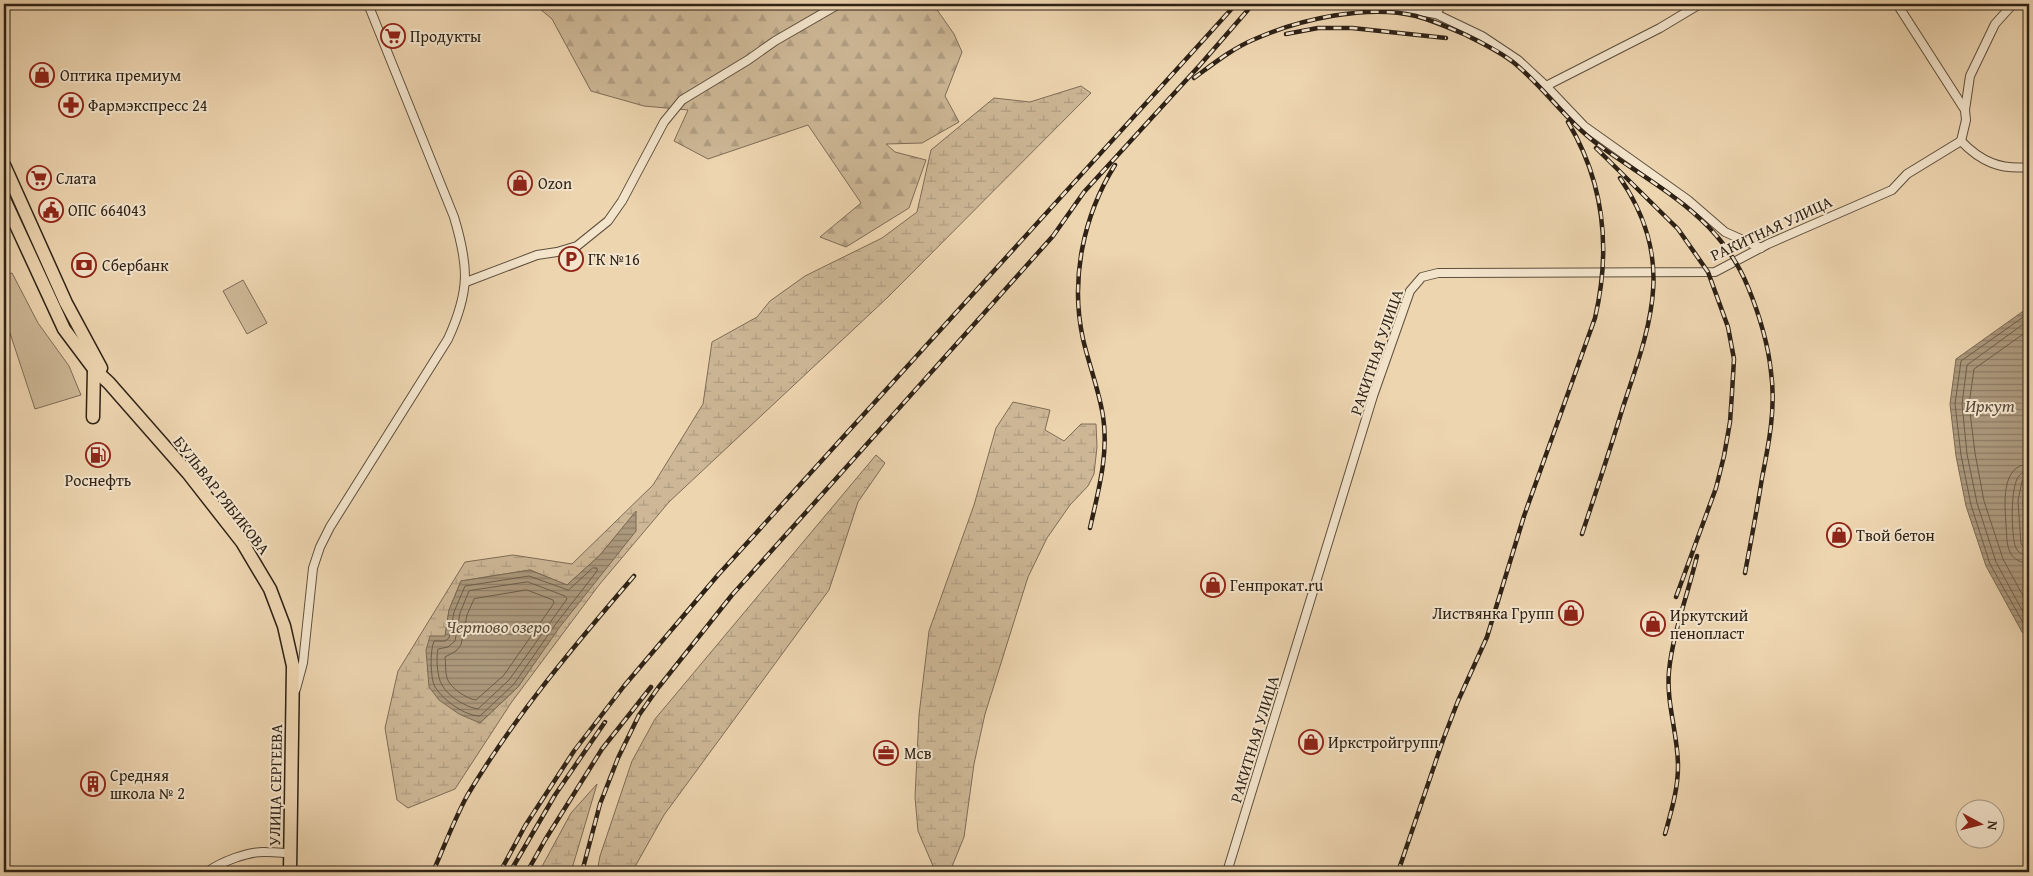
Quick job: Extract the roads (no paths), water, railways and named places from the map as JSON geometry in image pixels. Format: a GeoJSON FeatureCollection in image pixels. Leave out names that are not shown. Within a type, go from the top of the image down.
{"type":"FeatureCollection","features":[{"type":"Feature","properties":{"kind":"main road","name":"БУЛЬВАР РЯБИКОВА"},"geometry":{"type":"LineString","coordinates":[[4,165],[66,303],[110,383]]}},
{"type":"Feature","properties":{"kind":"main road","name":"БУЛЬВАР РЯБИКОВА"},"geometry":{"type":"LineString","coordinates":[[4,199],[64,329],[94,369],[110,383],[188,473],[242,542],[261,571],[278,607],[290,645],[294,699]]}},
{"type":"Feature","properties":{"kind":"main road"},"geometry":{"type":"LineString","coordinates":[[92,417],[94,369]]}},
{"type":"Feature","properties":{"kind":"main road","name":"УЛИЦА СЕРГЕЕВА"},"geometry":{"type":"LineString","coordinates":[[290,872],[294,699]]}},
{"type":"Feature","properties":{"kind":"street"},"geometry":{"type":"LineString","coordinates":[[294,699],[304,663],[313,568],[320,547],[330,527],[448,339],[459,316],[466,282],[463,247],[454,217],[368,4]]}},
{"type":"Feature","properties":{"kind":"street"},"geometry":{"type":"LineString","coordinates":[[466,282],[537,255],[558,252],[577,246],[608,221],[622,202],[664,122],[682,100],[748,60],[775,41],[839,4]]}},
{"type":"Feature","properties":{"kind":"street"},"geometry":{"type":"LineString","coordinates":[[1390,4],[1393,7],[1436,14],[1482,36],[1518,60],[1584,126],[1688,200],[1725,232],[1761,248]]}},
{"type":"Feature","properties":{"kind":"street"},"geometry":{"type":"LineString","coordinates":[[1436,14],[1442,4]]}},
{"type":"Feature","properties":{"kind":"street"},"geometry":{"type":"LineString","coordinates":[[1546,86],[1660,28],[1700,4]]}},
{"type":"Feature","properties":{"kind":"street"},"geometry":{"type":"LineString","coordinates":[[1897,4],[1965,110]]}},
{"type":"Feature","properties":{"kind":"street"},"geometry":{"type":"LineString","coordinates":[[2013,4],[1995,24],[1970,76],[1965,110],[1966,120],[1961,142],[1971,152],[1990,163],[2012,169],[2029,167]]}},
{"type":"Feature","properties":{"kind":"street","name":"РАКИТНАЯ УЛИЦА"},"geometry":{"type":"LineString","coordinates":[[1227,872],[1373,396],[1410,291],[1422,277],[1438,273],[1715,272],[1761,248],[1892,190],[1907,174],[1961,142]]}},
{"type":"Feature","properties":{"kind":"street"},"geometry":{"type":"LineString","coordinates":[[206,872],[214,866],[249,854],[266,852],[290,853]]}},
{"type":"Feature","properties":{"kind":"water","name":"Иркут"},"geometry":{"type":"Polygon","coordinates":[[[2029,307],[2029,472],[2023,500],[2026,543],[2029,547],[2029,640],[2022,632],[1986,566],[1966,506],[1956,456],[1950,404],[1956,359],[2029,307]]]}},
{"type":"Feature","properties":{"kind":"water","name":"Чертово озеро"},"geometry":{"type":"Polygon","coordinates":[[[636,511],[636,531],[559,628],[518,687],[480,723],[459,714],[439,700],[429,687],[426,650],[430,636],[445,636],[449,610],[461,581],[530,570],[567,585],[600,555],[636,511]]]}},
{"type":"Feature","properties":{"kind":"railway"},"geometry":{"type":"LineString","coordinates":[[500,872],[525,826],[574,751],[624,686],[718,575],[1236,4]]}},
{"type":"Feature","properties":{"kind":"railway"},"geometry":{"type":"LineString","coordinates":[[582,872],[600,804],[618,758],[639,715],[658,688],[732,595],[1053,236],[1084,192],[1253,4]]}},
{"type":"Feature","properties":{"kind":"railway"},"geometry":{"type":"LineString","coordinates":[[1194,78],[1239,47],[1292,25],[1356,13],[1377,12],[1416,16],[1466,35],[1508,58],[1535,82],[1588,137],[1665,190],[1704,222],[1736,262],[1748,287],[1768,350],[1771,372],[1773,398],[1771,425],[1745,573]]}},
{"type":"Feature","properties":{"kind":"railway"},"geometry":{"type":"LineString","coordinates":[[1286,34],[1318,28],[1352,28],[1446,38]]}},
{"type":"Feature","properties":{"kind":"railway"},"geometry":{"type":"LineString","coordinates":[[1398,872],[1443,740],[1458,701],[1487,637],[1524,516],[1595,318],[1603,267],[1601,217],[1590,169],[1568,122]]}},
{"type":"Feature","properties":{"kind":"railway"},"geometry":{"type":"LineString","coordinates":[[1596,148],[1678,229],[1708,272],[1728,327],[1734,359],[1730,422],[1724,456],[1716,488],[1676,597]]}},
{"type":"Feature","properties":{"kind":"railway"},"geometry":{"type":"LineString","coordinates":[[1090,528],[1102,473],[1105,444],[1101,406],[1079,317],[1079,271],[1087,227],[1104,185],[1115,165]]}},
{"type":"Feature","properties":{"kind":"railway"},"geometry":{"type":"LineString","coordinates":[[1582,534],[1642,347],[1653,292],[1653,264],[1648,237],[1637,208],[1620,178]]}},
{"type":"Feature","properties":{"kind":"railway"},"geometry":{"type":"LineString","coordinates":[[1665,834],[1678,775],[1676,742],[1669,695],[1669,671],[1677,627],[1697,556]]}},
{"type":"Feature","properties":{"kind":"railway"},"geometry":{"type":"LineString","coordinates":[[433,872],[467,796],[504,738],[567,656],[634,576]]}},
{"type":"Feature","properties":{"kind":"railway"},"geometry":{"type":"LineString","coordinates":[[527,872],[602,749],[651,687]]}},
{"type":"Feature","properties":{"kind":"railway"},"geometry":{"type":"LineString","coordinates":[[510,872],[555,795],[605,722]]}},
{"type":"Feature","properties":{"kind":"place","name":"Продукты"},"geometry":{"type":"Point","coordinates":[393,36]}},
{"type":"Feature","properties":{"kind":"place","name":"Оптика премиум"},"geometry":{"type":"Point","coordinates":[42,75]}},
{"type":"Feature","properties":{"kind":"place","name":"Фармэкспресс 24"},"geometry":{"type":"Point","coordinates":[71,105]}},
{"type":"Feature","properties":{"kind":"place","name":"Слата"},"geometry":{"type":"Point","coordinates":[39,178]}},
{"type":"Feature","properties":{"kind":"place","name":"Ozon"},"geometry":{"type":"Point","coordinates":[520,183]}},
{"type":"Feature","properties":{"kind":"place","name":"ОПС 664043"},"geometry":{"type":"Point","coordinates":[51,210]}},
{"type":"Feature","properties":{"kind":"place","name":"ГК №16"},"geometry":{"type":"Point","coordinates":[571,259]}},
{"type":"Feature","properties":{"kind":"place","name":"Сбербанк"},"geometry":{"type":"Point","coordinates":[84,265]}},
{"type":"Feature","properties":{"kind":"place","name":"Роснефть"},"geometry":{"type":"Point","coordinates":[98,455]}},
{"type":"Feature","properties":{"kind":"place","name":"Твой бетон"},"geometry":{"type":"Point","coordinates":[1839,535]}},
{"type":"Feature","properties":{"kind":"place","name":"Генпрокат.ru"},"geometry":{"type":"Point","coordinates":[1213,585]}},
{"type":"Feature","properties":{"kind":"place","name":"Листвянка Групп"},"geometry":{"type":"Point","coordinates":[1571,613]}},
{"type":"Feature","properties":{"kind":"place","name":"Иркутский пенопласт"},"geometry":{"type":"Point","coordinates":[1653,624]}},
{"type":"Feature","properties":{"kind":"place","name":"Иркстройгрупп"},"geometry":{"type":"Point","coordinates":[1311,742]}},
{"type":"Feature","properties":{"kind":"place","name":"Мсв"},"geometry":{"type":"Point","coordinates":[886,753]}},
{"type":"Feature","properties":{"kind":"place","name":"Средняя школа № 2"},"geometry":{"type":"Point","coordinates":[93,784]}}]}
